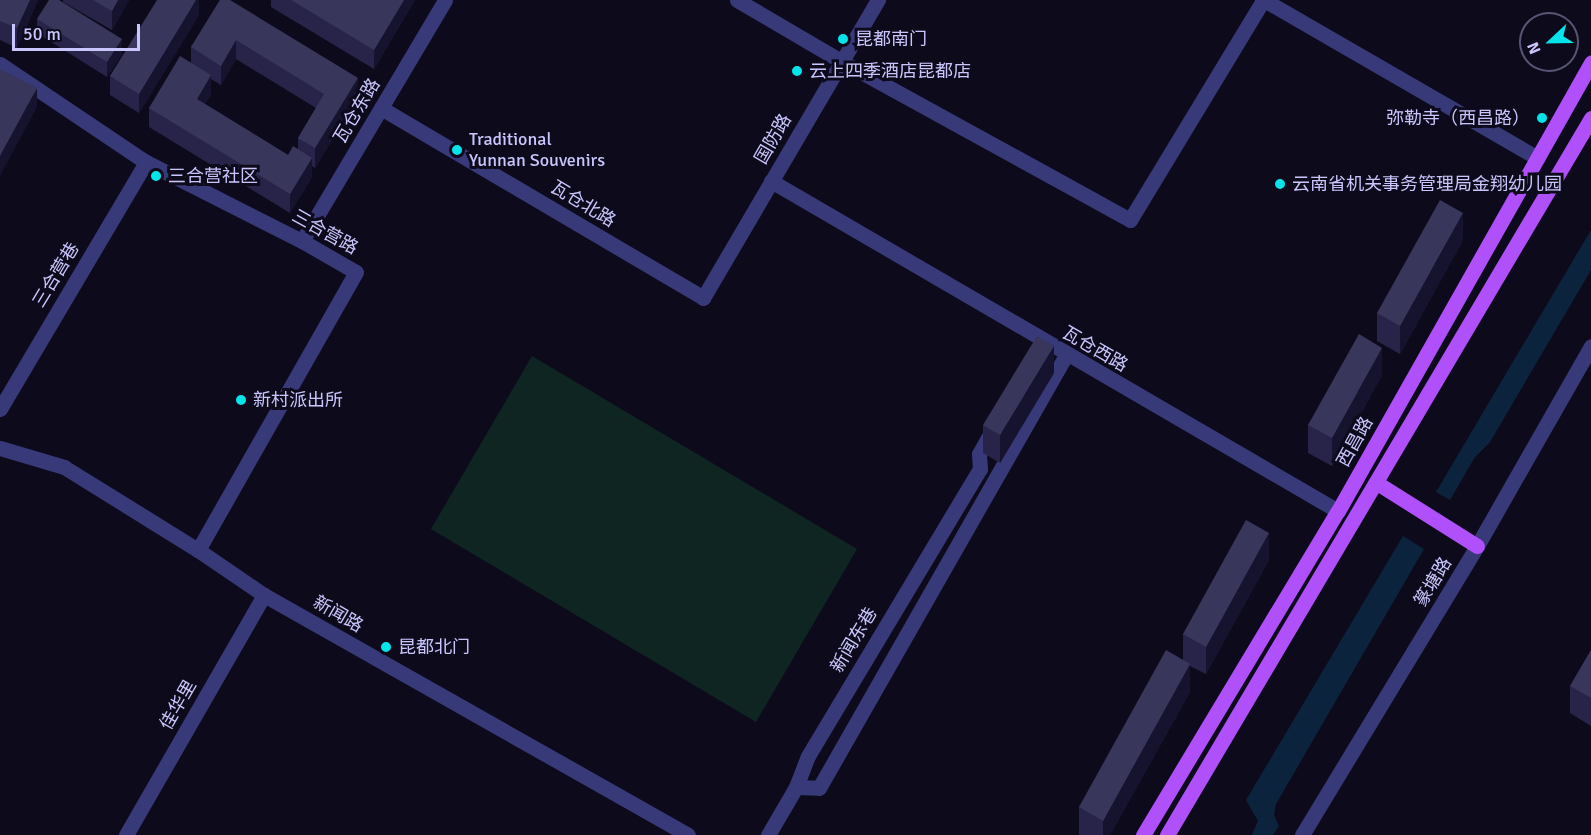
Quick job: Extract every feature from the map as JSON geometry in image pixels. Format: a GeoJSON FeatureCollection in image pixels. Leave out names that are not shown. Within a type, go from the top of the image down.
{"type":"FeatureCollection","features":[{"type":"Feature","properties":{"kind":"main road","name":"西昌路"},"geometry":{"type":"LineString","coordinates":[[1143,835],[1338,511],[1591,63]]}},
{"type":"Feature","properties":{"kind":"main road"},"geometry":{"type":"LineString","coordinates":[[1167,835],[1591,118]]}},
{"type":"Feature","properties":{"kind":"main road"},"geometry":{"type":"LineString","coordinates":[[1377,483],[1477,546]]}},
{"type":"Feature","properties":{"kind":"street","name":"瓦仓东路"},"geometry":{"type":"LineString","coordinates":[[302,241],[445,0]]}},
{"type":"Feature","properties":{"kind":"street"},"geometry":{"type":"LineString","coordinates":[[737,0],[841,61],[1130,220],[1263,0],[1538,158]]}},
{"type":"Feature","properties":{"kind":"street","name":"国防路"},"geometry":{"type":"LineString","coordinates":[[703,298],[878,0]]}},
{"type":"Feature","properties":{"kind":"street","name":"三合营路"},"geometry":{"type":"LineString","coordinates":[[0,64],[146,162],[302,241],[356,272],[198,550]]}},
{"type":"Feature","properties":{"kind":"street","name":"瓦仓北路"},"geometry":{"type":"LineString","coordinates":[[381,108],[703,298]]}},
{"type":"Feature","properties":{"kind":"street","name":"三合营巷"},"geometry":{"type":"LineString","coordinates":[[0,409],[146,162]]}},
{"type":"Feature","properties":{"kind":"street","name":"瓦仓西路"},"geometry":{"type":"LineString","coordinates":[[771,181],[1066,355],[1338,511]]}},
{"type":"Feature","properties":{"kind":"street","name":"篆塘路"},"geometry":{"type":"LineString","coordinates":[[1302,835],[1477,546],[1591,346]]}},
{"type":"Feature","properties":{"kind":"street"},"geometry":{"type":"LineString","coordinates":[[796,787],[819,788],[1066,355]]}},
{"type":"Feature","properties":{"kind":"street","name":"新闻东巷"},"geometry":{"type":"LineString","coordinates":[[768,835],[796,787],[808,756],[980,469],[979,454],[1002,414]]}},
{"type":"Feature","properties":{"kind":"street","name":"新闻路"},"geometry":{"type":"LineString","coordinates":[[0,448],[64,467],[198,550],[264,595],[688,835]]}},
{"type":"Feature","properties":{"kind":"street","name":"佳华里"},"geometry":{"type":"LineString","coordinates":[[126,835],[264,595]]}},
{"type":"Feature","properties":{"kind":"green space"},"geometry":{"type":"Polygon","coordinates":[[[532,356],[857,549],[756,722],[431,529],[532,356]]]}},
{"type":"Feature","properties":{"kind":"water"},"geometry":{"type":"Polygon","coordinates":[[[1591,230],[1591,270],[1490,442],[1475,457],[1450,500],[1436,492],[1591,230]]]}},
{"type":"Feature","properties":{"kind":"water"},"geometry":{"type":"Polygon","coordinates":[[[1403,536],[1424,549],[1276,804],[1274,815],[1279,826],[1273,835],[1252,835],[1258,821],[1246,800],[1403,536]]]}},
{"type":"Feature","properties":{"kind":"building"},"geometry":{"type":"Polygon","coordinates":[[[0,0],[30,0],[17,28],[0,21],[0,0]]]}},
{"type":"Feature","properties":{"kind":"building"},"geometry":{"type":"Polygon","coordinates":[[[49,0],[59,0],[122,39],[107,62],[37,19],[49,0]]]}},
{"type":"Feature","properties":{"kind":"building"},"geometry":{"type":"Polygon","coordinates":[[[93,0],[118,0],[112,11],[93,0]]]}},
{"type":"Feature","properties":{"kind":"building"},"geometry":{"type":"Polygon","coordinates":[[[157,0],[196,0],[139,94],[110,76],[157,0]]]}},
{"type":"Feature","properties":{"kind":"building"},"geometry":{"type":"Polygon","coordinates":[[[220,0],[230,0],[358,78],[315,148],[298,138],[324,94],[236,40],[221,66],[191,47],[220,0]]]}},
{"type":"Feature","properties":{"kind":"building"},"geometry":{"type":"Polygon","coordinates":[[[291,0],[404,0],[374,50],[291,0]]]}},
{"type":"Feature","properties":{"kind":"building"},"geometry":{"type":"Polygon","coordinates":[[[180,56],[211,75],[197,99],[288,155],[293,146],[312,158],[290,194],[149,108],[180,56]]]}},
{"type":"Feature","properties":{"kind":"building"},"geometry":{"type":"Polygon","coordinates":[[[0,69],[37,88],[0,156],[0,69]]]}},
{"type":"Feature","properties":{"kind":"building"},"geometry":{"type":"Polygon","coordinates":[[[1440,200],[1463,213],[1400,326],[1377,313],[1440,200]]]}},
{"type":"Feature","properties":{"kind":"building"},"geometry":{"type":"Polygon","coordinates":[[[1359,334],[1382,348],[1332,438],[1308,425],[1359,334]]]}},
{"type":"Feature","properties":{"kind":"building"},"geometry":{"type":"Polygon","coordinates":[[[1037,336],[1054,346],[1000,435],[983,425],[1037,336]]]}},
{"type":"Feature","properties":{"kind":"building"},"geometry":{"type":"Polygon","coordinates":[[[1246,520],[1269,533],[1206,647],[1183,634],[1246,520]]]}},
{"type":"Feature","properties":{"kind":"building"},"geometry":{"type":"Polygon","coordinates":[[[1166,650],[1190,664],[1103,821],[1079,807],[1166,650]]]}},
{"type":"Feature","properties":{"kind":"building"},"geometry":{"type":"Polygon","coordinates":[[[1591,650],[1591,698],[1570,686],[1591,650]]]}},
{"type":"Feature","properties":{"kind":"place","name":"昆都南门"},"geometry":{"type":"Point","coordinates":[843,39]}},
{"type":"Feature","properties":{"kind":"place","name":"云上四季酒店昆都店"},"geometry":{"type":"Point","coordinates":[797,71]}},
{"type":"Feature","properties":{"kind":"place","name":"弥勒寺（西昌路）"},"geometry":{"type":"Point","coordinates":[1542,118]}},
{"type":"Feature","properties":{"kind":"place","name":"Traditional Yunnan Souvenirs"},"geometry":{"type":"Point","coordinates":[457,150]}},
{"type":"Feature","properties":{"kind":"place","name":"三合营社区"},"geometry":{"type":"Point","coordinates":[156,176]}},
{"type":"Feature","properties":{"kind":"place","name":"云南省机关事务管理局金翔幼儿园"},"geometry":{"type":"Point","coordinates":[1280,184]}},
{"type":"Feature","properties":{"kind":"place","name":"新村派出所"},"geometry":{"type":"Point","coordinates":[241,400]}},
{"type":"Feature","properties":{"kind":"place","name":"昆都北门"},"geometry":{"type":"Point","coordinates":[386,647]}}]}
